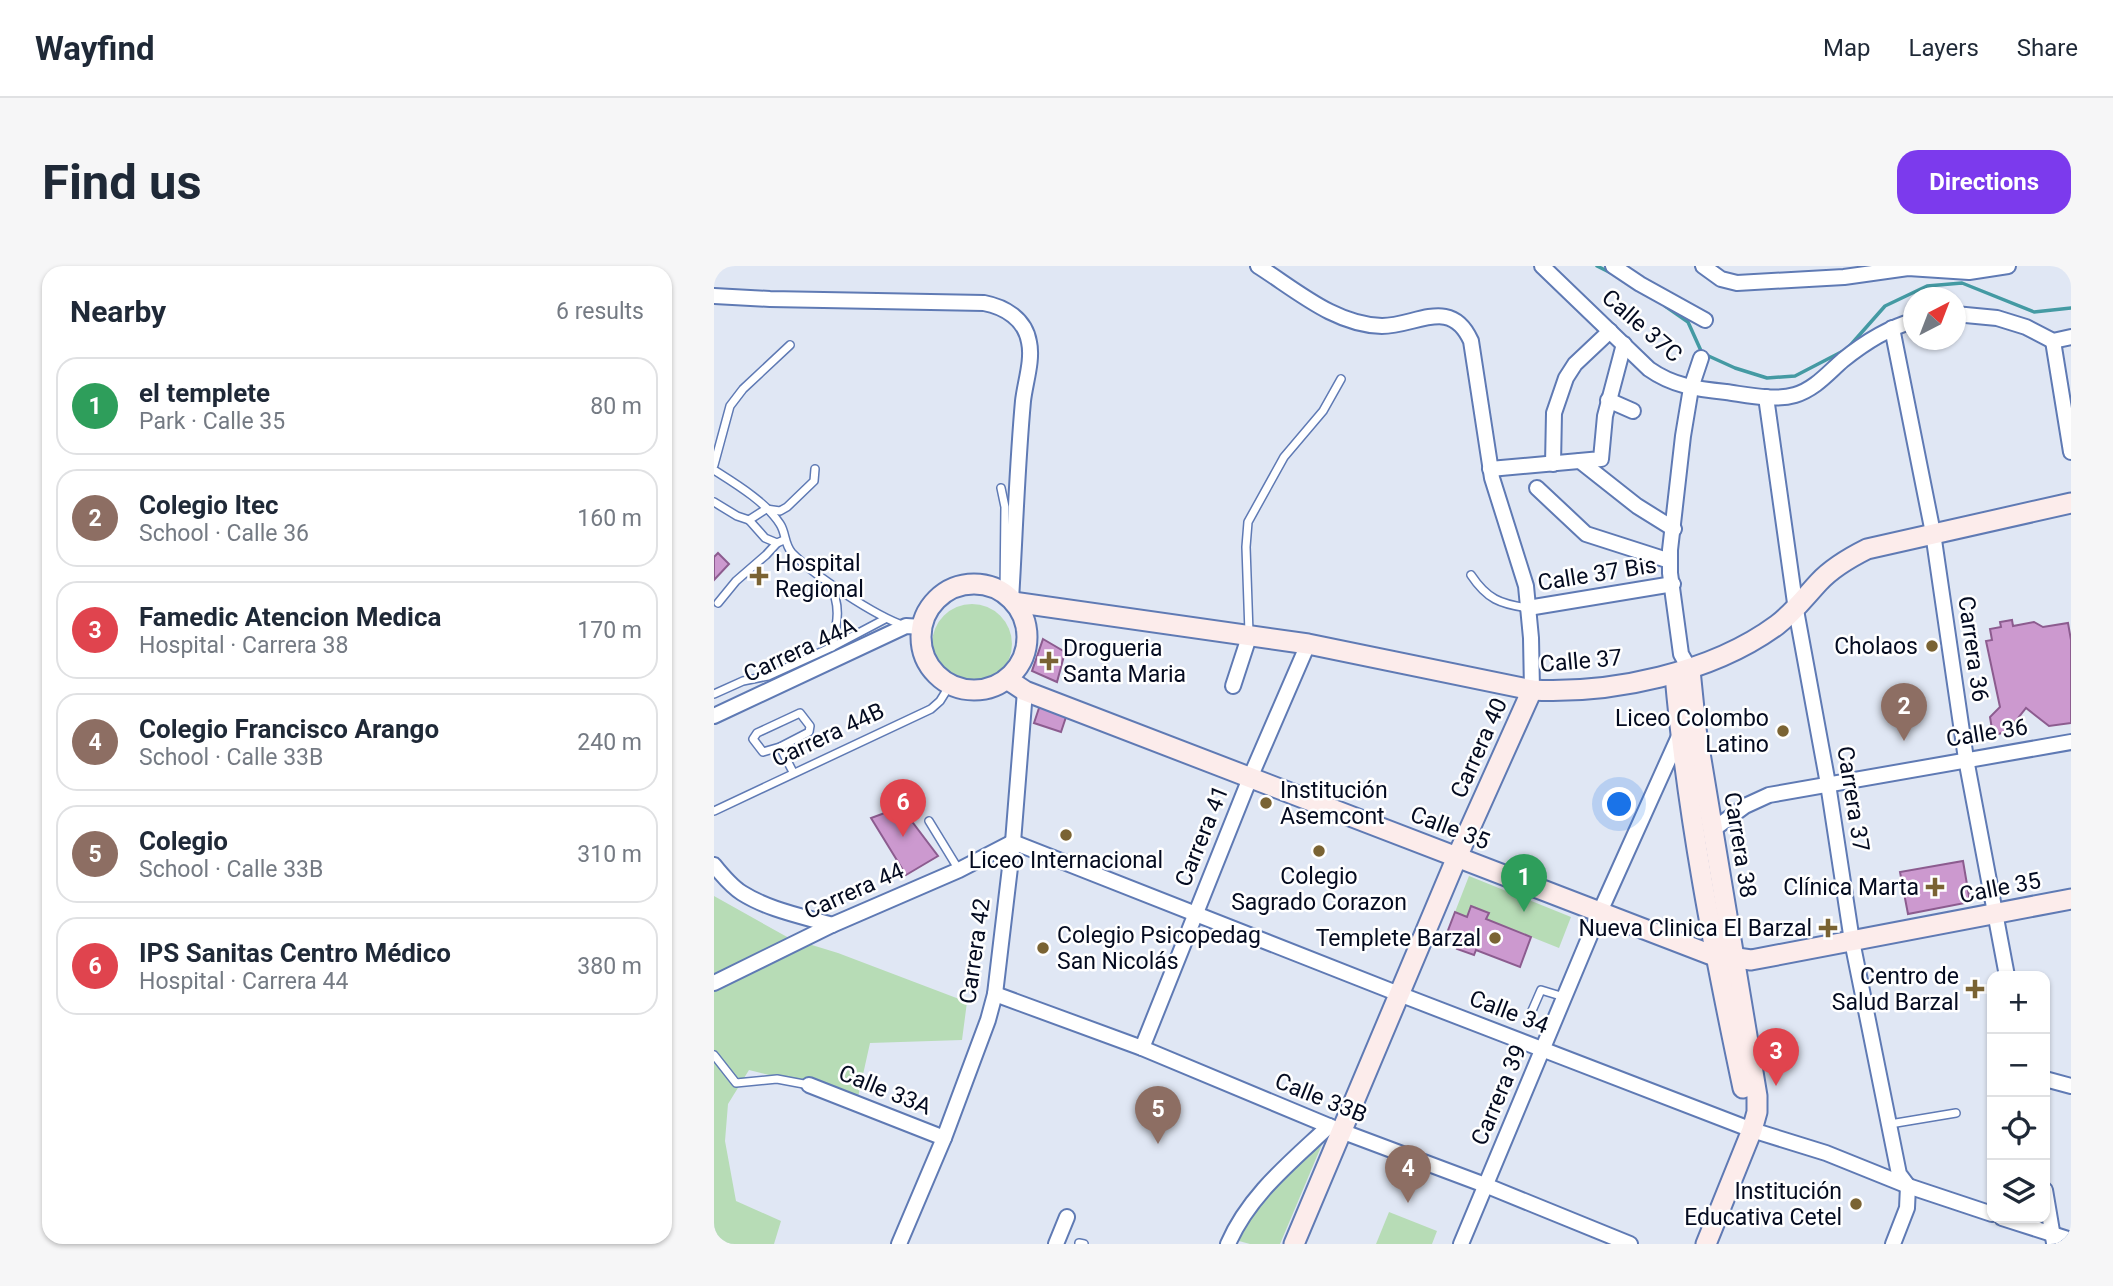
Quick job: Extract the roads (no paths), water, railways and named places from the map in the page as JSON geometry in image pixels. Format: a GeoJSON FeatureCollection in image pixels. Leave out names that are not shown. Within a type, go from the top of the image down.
{"type":"FeatureCollection","features":[{"type":"Feature","properties":{"kind":"street","name":"Carrera 40"},"geometry":{"type":"LineString","coordinates":[[1258,266],[1343,319],[1385,326],[1439,315],[1459,321],[1466,329],[1471,341],[1490,469],[1523,575],[1528,608],[1532,690],[1399,994],[1335,1129],[1294,1244]]}},
{"type":"Feature","properties":{"kind":"street","name":"Calle 37C"},"geometry":{"type":"LineString","coordinates":[[1542,266],[1659,376],[1691,388],[1766,397],[1782,397],[1807,390],[1860,348],[1903,324]]}},
{"type":"Feature","properties":{"kind":"street"},"geometry":{"type":"LineString","coordinates":[[1613,266],[1705,320]]}},
{"type":"Feature","properties":{"kind":"street"},"geometry":{"type":"LineString","coordinates":[[1703,266],[1721,279],[1737,283],[1844,277],[1908,268],[1969,272],[2008,266]]}},
{"type":"Feature","properties":{"kind":"street"},"geometry":{"type":"LineString","coordinates":[[714,296],[984,303],[994,304],[1013,315],[1024,328],[1030,351],[1023,400],[1010,599]]}},
{"type":"Feature","properties":{"kind":"street"},"geometry":{"type":"LineString","coordinates":[[1966,314],[2012,322],[2053,341],[2071,337]]}},
{"type":"Feature","properties":{"kind":"street","name":"Carrera 36"},"geometry":{"type":"LineString","coordinates":[[1892,328],[1933,533],[1966,759],[2006,971]]}},
{"type":"Feature","properties":{"kind":"street"},"geometry":{"type":"LineString","coordinates":[[1553,464],[1554,413],[1566,378],[1575,363],[1610,331]]}},
{"type":"Feature","properties":{"kind":"street"},"geometry":{"type":"LineString","coordinates":[[2053,341],[2071,452]]}},
{"type":"Feature","properties":{"kind":"street"},"geometry":{"type":"LineString","coordinates":[[1490,469],[1601,459],[1608,400],[1624,344]]}},
{"type":"Feature","properties":{"kind":"street","name":"Carrera 38"},"geometry":{"type":"LineString","coordinates":[[1691,1244],[1746,1128],[1757,1112],[1757,1096],[1724,956],[1689,731],[1670,561],[1683,436],[1691,388],[1701,358]]}},
{"type":"Feature","properties":{"kind":"street","name":"Carrera 37"},"geometry":{"type":"LineString","coordinates":[[1766,397],[1796,610],[1828,784],[1852,941],[1899,1174],[1908,1186]]}},
{"type":"Feature","properties":{"kind":"street"},"geometry":{"type":"LineString","coordinates":[[1608,400],[1633,411]]}},
{"type":"Feature","properties":{"kind":"street"},"geometry":{"type":"LineString","coordinates":[[1580,461],[1637,506],[1674,529]]}},
{"type":"Feature","properties":{"kind":"street"},"geometry":{"type":"LineString","coordinates":[[1537,488],[1586,534],[1670,561]]}},
{"type":"Feature","properties":{"kind":"street","name":"Calle 37"},"geometry":{"type":"LineString","coordinates":[[1010,599],[1308,645],[1532,690],[1559,691],[1682,666],[1743,646],[1796,610],[1820,581],[1842,562],[1867,549],[2071,503]]}},
{"type":"Feature","properties":{"kind":"street","name":"Calle 37 Bis"},"geometry":{"type":"LineString","coordinates":[[1528,608],[1673,584]]}},
{"type":"Feature","properties":{"kind":"street"},"geometry":{"type":"LineString","coordinates":[[980,585],[1010,599],[1022,614],[1026,645],[1018,667],[1007,679],[992,687],[976,690],[950,685],[937,675],[927,661],[914,626],[933,603],[954,588],[980,585]]}},
{"type":"Feature","properties":{"kind":"street","name":"Carrera 44A"},"geometry":{"type":"LineString","coordinates":[[714,716],[914,626]]}},
{"type":"Feature","properties":{"kind":"street"},"geometry":{"type":"LineString","coordinates":[[1233,686],[1249,638]]}},
{"type":"Feature","properties":{"kind":"street","name":"Carrera 41"},"geometry":{"type":"LineString","coordinates":[[1142,1048],[1250,778],[1308,645]]}},
{"type":"Feature","properties":{"kind":"street","name":"Calle 35"},"geometry":{"type":"LineString","coordinates":[[1007,679],[1025,691],[1599,914],[1724,956],[1751,960],[2071,899]]}},
{"type":"Feature","properties":{"kind":"street","name":"Carrera 42"},"geometry":{"type":"LineString","coordinates":[[899,1244],[944,1138],[995,994],[1013,842],[1025,691]]}},
{"type":"Feature","properties":{"kind":"street","name":"Carrera 38"},"geometry":{"type":"LineString","coordinates":[[1689,731],[1714,829],[1724,956]]}},
{"type":"Feature","properties":{"kind":"street","name":"Carrera 39"},"geometry":{"type":"LineString","coordinates":[[1461,1244],[1599,914],[1689,731]]}},
{"type":"Feature","properties":{"kind":"street","name":"Calle 36"},"geometry":{"type":"LineString","coordinates":[[1714,829],[1734,813],[1769,795],[2071,743]]}},
{"type":"Feature","properties":{"kind":"street","name":"Carrera 44"},"geometry":{"type":"LineString","coordinates":[[714,983],[832,925],[959,870],[1013,842]]}},
{"type":"Feature","properties":{"kind":"street","name":"Calle 34"},"geometry":{"type":"LineString","coordinates":[[1013,842],[1746,1128],[1826,1153],[1908,1186],[1987,1212]]}},
{"type":"Feature","properties":{"kind":"street"},"geometry":{"type":"LineString","coordinates":[[714,865],[741,892],[753,899],[772,908],[832,925]]}},
{"type":"Feature","properties":{"kind":"street","name":"Calle 33B"},"geometry":{"type":"LineString","coordinates":[[995,994],[1142,1048],[1335,1129],[1485,1185],[1630,1244]]}},
{"type":"Feature","properties":{"kind":"street"},"geometry":{"type":"LineString","coordinates":[[2050,1080],[2071,1086]]}},
{"type":"Feature","properties":{"kind":"street","name":"Calle 33A"},"geometry":{"type":"LineString","coordinates":[[809,1085],[944,1138]]}},
{"type":"Feature","properties":{"kind":"street","name":"Carrera 38"},"geometry":{"type":"LineString","coordinates":[[1706,1244],[1746,1128]]}},
{"type":"Feature","properties":{"kind":"street"},"geometry":{"type":"LineString","coordinates":[[1227,1244],[1247,1208],[1271,1181],[1335,1129]]}},
{"type":"Feature","properties":{"kind":"street"},"geometry":{"type":"LineString","coordinates":[[1893,1244],[1907,1208],[1908,1186]]}},
{"type":"Feature","properties":{"kind":"street"},"geometry":{"type":"LineString","coordinates":[[1056,1244],[1067,1217]]}},
{"type":"Feature","properties":{"kind":"street"},"geometry":{"type":"LineString","coordinates":[[2050,1221],[2053,1239]]}},
{"type":"Feature","properties":{"kind":"street"},"geometry":{"type":"LineString","coordinates":[[2014,1223],[2053,1239],[2071,1240]]}},
{"type":"Feature","properties":{"kind":"lane"},"geometry":{"type":"LineString","coordinates":[[718,603],[736,581],[780,541],[782,525],[751,495],[714,467],[730,406],[743,389],[790,345]]}},
{"type":"Feature","properties":{"kind":"lane"},"geometry":{"type":"LineString","coordinates":[[1249,638],[1246,547],[1248,522],[1284,457],[1323,411],[1342,379]]}},
{"type":"Feature","properties":{"kind":"lane"},"geometry":{"type":"LineString","coordinates":[[749,520],[766,509],[780,511],[786,507],[814,481],[815,469]]}},
{"type":"Feature","properties":{"kind":"lane"},"geometry":{"type":"LineString","coordinates":[[1001,488],[1005,507],[1010,599]]}},
{"type":"Feature","properties":{"kind":"lane"},"geometry":{"type":"LineString","coordinates":[[714,502],[749,520],[765,538],[780,541],[824,578],[886,619],[914,626]]}},
{"type":"Feature","properties":{"kind":"lane"},"geometry":{"type":"LineString","coordinates":[[1471,575],[1489,597],[1505,605],[1528,608]]}},
{"type":"Feature","properties":{"kind":"lane"},"geometry":{"type":"LineString","coordinates":[[824,578],[832,589],[837,604],[838,620],[832,648]]}},
{"type":"Feature","properties":{"kind":"lane"},"geometry":{"type":"LineString","coordinates":[[714,694],[743,681],[768,676],[832,648],[886,619]]}},
{"type":"Feature","properties":{"kind":"lane","name":"Carrera 44B"},"geometry":{"type":"LineString","coordinates":[[714,811],[931,709],[950,685]]}},
{"type":"Feature","properties":{"kind":"lane"},"geometry":{"type":"LineString","coordinates":[[798,713],[802,714],[810,730],[780,747],[763,751],[753,739],[754,736],[798,713]]}},
{"type":"Feature","properties":{"kind":"lane"},"geometry":{"type":"LineString","coordinates":[[780,747],[793,772]]}},
{"type":"Feature","properties":{"kind":"lane"},"geometry":{"type":"LineString","coordinates":[[929,821],[959,870]]}},
{"type":"Feature","properties":{"kind":"lane"},"geometry":{"type":"LineString","coordinates":[[1531,1013],[1541,990],[1564,997]]}},
{"type":"Feature","properties":{"kind":"lane"},"geometry":{"type":"LineString","coordinates":[[714,1055],[736,1083],[777,1079],[809,1085]]}},
{"type":"Feature","properties":{"kind":"lane"},"geometry":{"type":"LineString","coordinates":[[1890,1124],[1955,1113]]}},
{"type":"Feature","properties":{"kind":"waterway"},"geometry":{"type":"LineString","coordinates":[[1597,266],[1611,273]]}},
{"type":"Feature","properties":{"kind":"waterway"},"geometry":{"type":"LineString","coordinates":[[1665,306],[1688,322],[1702,353],[1735,368],[1767,378],[1795,376],[1847,349],[1885,306],[1927,286],[1962,283],[2034,312],[2071,308]]}},
{"type":"Feature","properties":{"kind":"place","name":"Hospital Regional"},"geometry":{"type":"Point","coordinates":[759,576]}},
{"type":"Feature","properties":{"kind":"place","name":"Cholaos"},"geometry":{"type":"Point","coordinates":[1932,646]}},
{"type":"Feature","properties":{"kind":"place","name":"Drogueria Santa Maria"},"geometry":{"type":"Point","coordinates":[1049,661]}},
{"type":"Feature","properties":{"kind":"place","name":"Liceo Colombo Latino"},"geometry":{"type":"Point","coordinates":[1783,731]}},
{"type":"Feature","properties":{"kind":"place","name":"Colegio Itec"},"geometry":{"type":"Point","coordinates":[1904,741]}},
{"type":"Feature","properties":{"kind":"place","name":"Institución Asemcont"},"geometry":{"type":"Point","coordinates":[1266,803]}},
{"type":"Feature","properties":{"kind":"place","name":"Liceo Internacional"},"geometry":{"type":"Point","coordinates":[1066,835]}},
{"type":"Feature","properties":{"kind":"place","name":"IPS Sanitas Centro Médico"},"geometry":{"type":"Point","coordinates":[903,837]}},
{"type":"Feature","properties":{"kind":"place","name":"Colegio Sagrado Corazon"},"geometry":{"type":"Point","coordinates":[1319,851]}},
{"type":"Feature","properties":{"kind":"place","name":"Clínica Marta"},"geometry":{"type":"Point","coordinates":[1935,887]}},
{"type":"Feature","properties":{"kind":"place","name":"el templete"},"geometry":{"type":"Point","coordinates":[1524,912]}},
{"type":"Feature","properties":{"kind":"place","name":"Nueva Clinica El Barzal"},"geometry":{"type":"Point","coordinates":[1828,928]}},
{"type":"Feature","properties":{"kind":"place","name":"Templete Barzal"},"geometry":{"type":"Point","coordinates":[1495,938]}},
{"type":"Feature","properties":{"kind":"place","name":"Colegio Psicopedag San Nicolás"},"geometry":{"type":"Point","coordinates":[1043,948]}},
{"type":"Feature","properties":{"kind":"place","name":"Centro de Salud Barzal"},"geometry":{"type":"Point","coordinates":[1975,989]}},
{"type":"Feature","properties":{"kind":"place","name":"Famedic Atencion Medica"},"geometry":{"type":"Point","coordinates":[1776,1086]}},
{"type":"Feature","properties":{"kind":"place","name":"Colegio"},"geometry":{"type":"Point","coordinates":[1158,1144]}},
{"type":"Feature","properties":{"kind":"place","name":"Colegio Francisco Arango"},"geometry":{"type":"Point","coordinates":[1408,1203]}},
{"type":"Feature","properties":{"kind":"place","name":"Institución Educativa Cetel"},"geometry":{"type":"Point","coordinates":[1856,1204]}}]}
